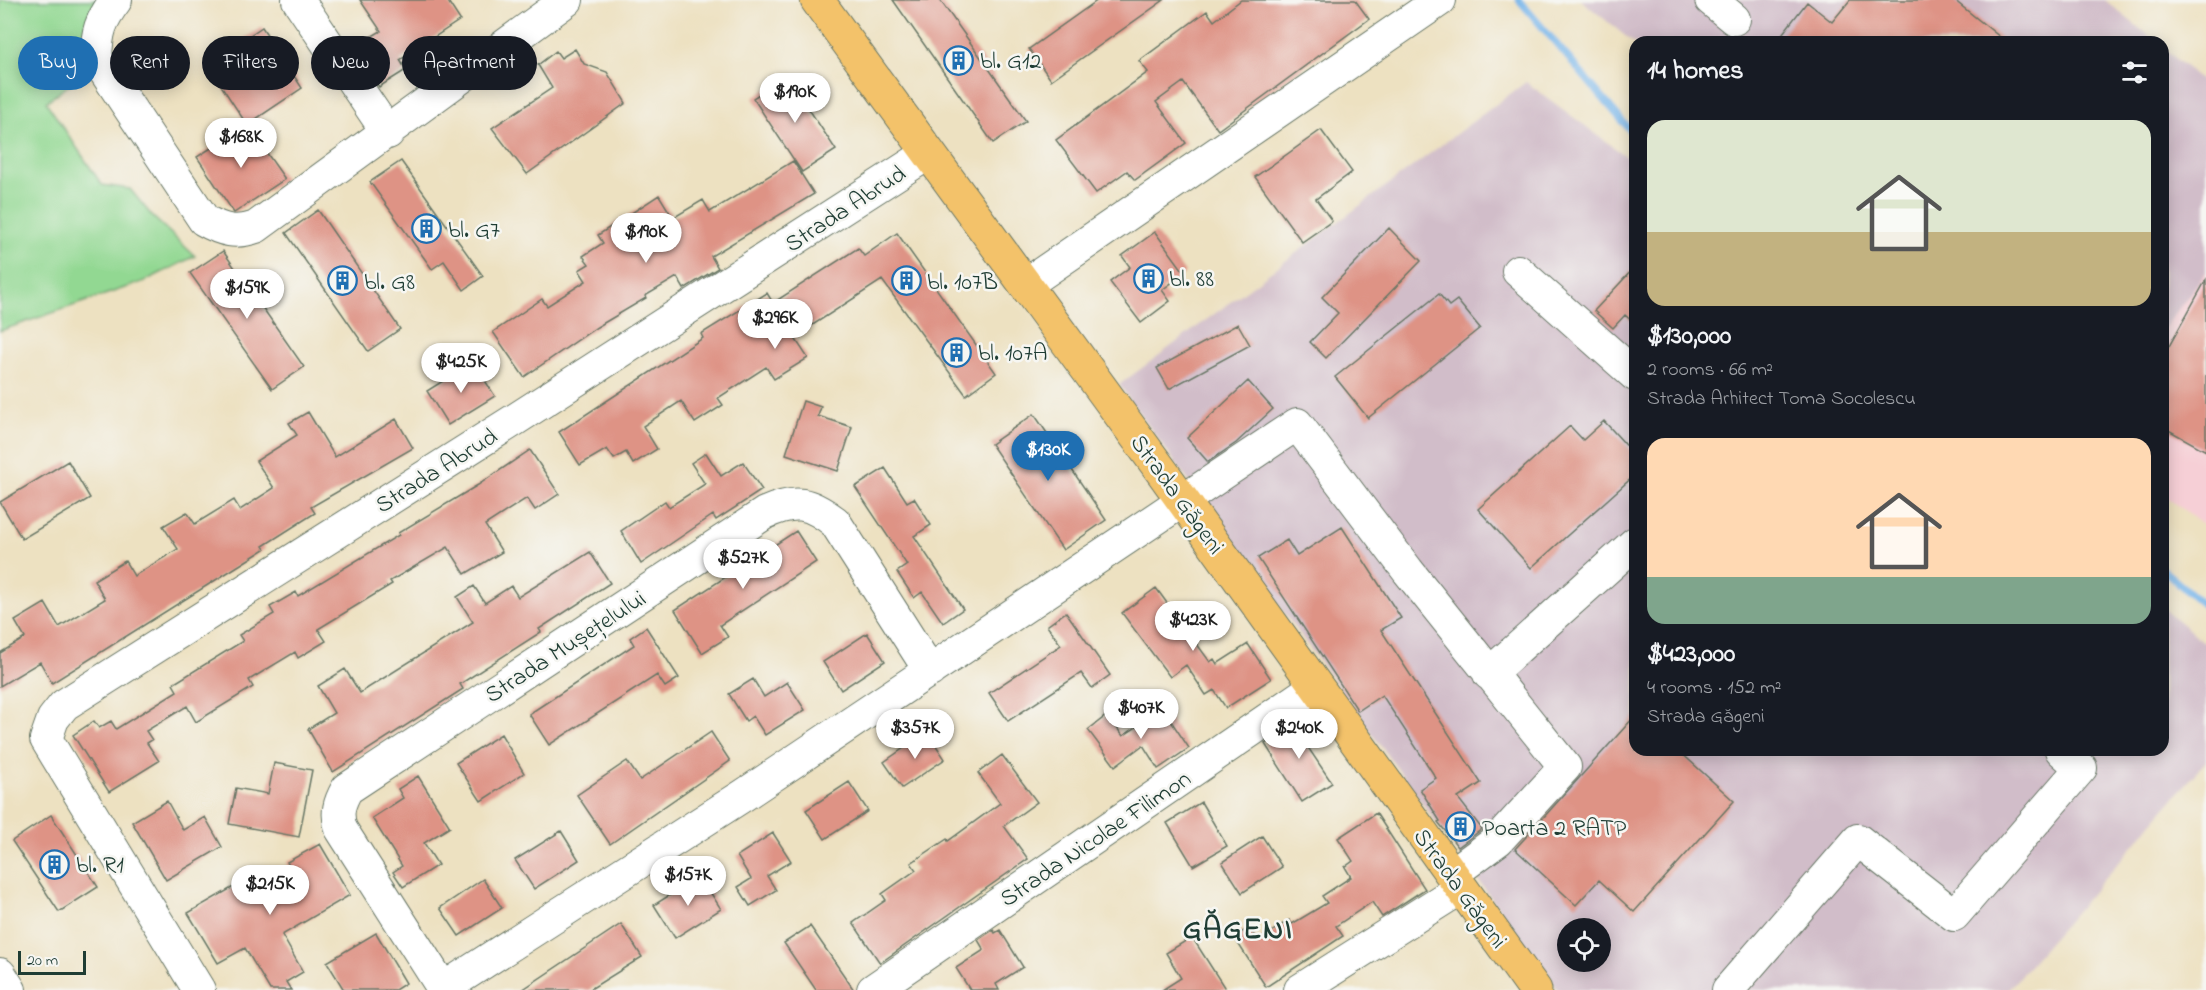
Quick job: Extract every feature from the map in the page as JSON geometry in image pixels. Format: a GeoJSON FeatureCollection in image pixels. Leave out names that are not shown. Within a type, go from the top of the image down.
{"type":"FeatureCollection","features":[{"type":"Feature","properties":{"kind":"main road","name":"Strada Găgeni"},"geometry":{"type":"LineString","coordinates":[[818,0],[1535,990]]}},
{"type":"Feature","properties":{"kind":"street"},"geometry":{"type":"LineString","coordinates":[[116,0],[106,12],[97,33],[96,58],[204,220],[231,232],[243,232],[256,226],[388,133],[560,2]]}},
{"type":"Feature","properties":{"kind":"street"},"geometry":{"type":"LineString","coordinates":[[298,0],[388,133]]}},
{"type":"Feature","properties":{"kind":"street"},"geometry":{"type":"LineString","coordinates":[[1025,285],[1440,0]]}},
{"type":"Feature","properties":{"kind":"street","name":"Strada Abrud"},"geometry":{"type":"LineString","coordinates":[[199,990],[46,739],[53,719],[64,705],[516,419],[929,153]]}},
{"type":"Feature","properties":{"kind":"street"},"geometry":{"type":"LineString","coordinates":[[1518,271],[1629,370]]}},
{"type":"Feature","properties":{"kind":"street"},"geometry":{"type":"LineString","coordinates":[[443,989],[744,795],[1297,424],[1489,674],[1565,767],[1498,840],[1456,881],[1300,990]]}},
{"type":"Feature","properties":{"kind":"street","name":"Strada Mușețelului"},"geometry":{"type":"LineString","coordinates":[[443,989],[341,829],[337,817],[340,800],[347,789],[746,526],[782,506],[800,503],[818,508],[836,522],[930,671]]}},
{"type":"Feature","properties":{"kind":"street"},"geometry":{"type":"LineString","coordinates":[[1489,674],[1629,548]]}},
{"type":"Feature","properties":{"kind":"street","name":"Strada Nicolae Filimon"},"geometry":{"type":"LineString","coordinates":[[873,990],[1316,686]]}},
{"type":"Feature","properties":{"kind":"street"},"geometry":{"type":"LineString","coordinates":[[1728,990],[1858,840],[1954,915],[2081,768],[2068,756]]}},
{"type":"Feature","properties":{"kind":"street"},"geometry":{"type":"LineString","coordinates":[[0,974],[10,990]]}},
{"type":"Feature","properties":{"kind":"shaded area"},"geometry":{"type":"Polygon","coordinates":[[[1581,0],[2105,0],[2149,36],[1629,36],[1629,39],[1581,0]]]}},
{"type":"Feature","properties":{"kind":"shaded area"},"geometry":{"type":"Polygon","coordinates":[[[2169,53],[2206,84],[2206,272],[2169,322],[2169,53]]]}},
{"type":"Feature","properties":{"kind":"shaded area"},"geometry":{"type":"Polygon","coordinates":[[[1526,82],[1629,159],[1629,756],[2169,756],[2169,613],[2206,644],[2206,761],[2008,990],[1558,990],[1119,385],[1526,82]]]}},
{"type":"Feature","properties":{"kind":"shaded area"},"geometry":{"type":"Polygon","coordinates":[[[2206,272],[2206,526],[2169,499],[2169,322],[2206,272]]]}},
{"type":"Feature","properties":{"kind":"green space"},"geometry":{"type":"Polygon","coordinates":[[[0,0],[111,0],[98,45],[98,36],[18,36],[18,90],[62,90],[46,102],[102,185],[130,189],[152,216],[195,256],[145,281],[0,331],[0,0]]]}},
{"type":"Feature","properties":{"kind":"building"},"geometry":{"type":"Polygon","coordinates":[[[360,0],[447,0],[460,20],[436,36],[402,36],[402,59],[400,60],[402,73],[390,80],[390,36],[372,36],[381,31],[360,0]]]}},
{"type":"Feature","properties":{"kind":"building","name":"bl. G12"},"geometry":{"type":"Polygon","coordinates":[[[893,0],[940,0],[1026,121],[993,143],[893,0]]]}},
{"type":"Feature","properties":{"kind":"building"},"geometry":{"type":"Polygon","coordinates":[[[1098,0],[1164,0],[1051,80],[1029,49],[1098,0]]]}},
{"type":"Feature","properties":{"kind":"building"},"geometry":{"type":"Polygon","coordinates":[[[1241,0],[1355,0],[1369,19],[1218,130],[1183,82],[1156,102],[1186,143],[1135,180],[1127,171],[1096,193],[1056,140],[1148,72],[1139,61],[1207,11],[1214,21],[1241,0]]]}},
{"type":"Feature","properties":{"kind":"building"},"geometry":{"type":"Polygon","coordinates":[[[1850,0],[1954,0],[1999,36],[1781,36],[1807,2],[1832,22],[1850,0]]]}},
{"type":"Feature","properties":{"kind":"building"},"geometry":{"type":"Polygon","coordinates":[[[262,27],[268,36],[249,36],[262,27]]]}},
{"type":"Feature","properties":{"kind":"building"},"geometry":{"type":"Polygon","coordinates":[[[575,49],[584,64],[607,72],[626,103],[527,174],[492,128],[552,88],[538,65],[556,51],[561,58],[575,49]]]}},
{"type":"Feature","properties":{"kind":"building"},"geometry":{"type":"Polygon","coordinates":[[[787,76],[836,150],[802,172],[753,98],[787,76]]]}},
{"type":"Feature","properties":{"kind":"building"},"geometry":{"type":"Polygon","coordinates":[[[299,83],[302,88],[247,125],[224,90],[299,90],[299,83]]]}},
{"type":"Feature","properties":{"kind":"building"},"geometry":{"type":"Polygon","coordinates":[[[247,125],[285,179],[234,213],[197,157],[247,125]]]}},
{"type":"Feature","properties":{"kind":"building"},"geometry":{"type":"Polygon","coordinates":[[[1321,130],[1352,172],[1316,199],[1332,221],[1302,242],[1255,177],[1321,130]]]}},
{"type":"Feature","properties":{"kind":"building","name":"bl. G7"},"geometry":{"type":"Polygon","coordinates":[[[401,161],[483,276],[464,290],[444,261],[432,269],[370,182],[401,161]]]}},
{"type":"Feature","properties":{"kind":"building"},"geometry":{"type":"Polygon","coordinates":[[[793,161],[814,194],[711,256],[718,268],[684,289],[677,277],[597,327],[524,377],[493,332],[542,299],[547,306],[586,281],[579,270],[589,264],[583,256],[603,243],[598,235],[659,195],[673,218],[703,200],[710,212],[793,161]]]}},
{"type":"Feature","properties":{"kind":"building","name":"bl. G8"},"geometry":{"type":"Polygon","coordinates":[[[318,210],[400,329],[368,351],[286,233],[318,210]]]}},
{"type":"Feature","properties":{"kind":"building"},"geometry":{"type":"Polygon","coordinates":[[[1389,228],[1421,261],[1326,358],[1310,342],[1338,313],[1322,297],[1389,228]]]}},
{"type":"Feature","properties":{"kind":"building","name":"bl. 88"},"geometry":{"type":"Polygon","coordinates":[[[1155,232],[1185,273],[1162,290],[1170,301],[1141,323],[1110,282],[1130,267],[1122,256],[1155,232]]]}},
{"type":"Feature","properties":{"kind":"building"},"geometry":{"type":"Polygon","coordinates":[[[897,233],[996,373],[966,395],[882,280],[794,337],[808,358],[774,379],[766,367],[718,398],[723,405],[695,423],[681,401],[643,426],[657,449],[633,464],[626,452],[614,459],[607,449],[580,465],[559,432],[703,338],[701,334],[767,293],[773,303],[858,248],[864,256],[897,233]]]}},
{"type":"Feature","properties":{"kind":"building"},"geometry":{"type":"Polygon","coordinates":[[[223,251],[304,367],[272,389],[190,273],[223,251]]]}},
{"type":"Feature","properties":{"kind":"building"},"geometry":{"type":"Polygon","coordinates":[[[1629,273],[1629,319],[1625,315],[1613,328],[1594,311],[1629,273]]]}},
{"type":"Feature","properties":{"kind":"building"},"geometry":{"type":"Polygon","coordinates":[[[2206,280],[2206,451],[2169,430],[2169,346],[2206,280]]]}},
{"type":"Feature","properties":{"kind":"building"},"geometry":{"type":"Polygon","coordinates":[[[1439,294],[1449,306],[1457,300],[1480,328],[1368,418],[1335,377],[1439,294]]]}},
{"type":"Feature","properties":{"kind":"building"},"geometry":{"type":"Polygon","coordinates":[[[1238,324],[1250,345],[1169,389],[1157,368],[1238,324]]]}},
{"type":"Feature","properties":{"kind":"building"},"geometry":{"type":"Polygon","coordinates":[[[473,362],[495,396],[448,425],[427,391],[473,362]]]}},
{"type":"Feature","properties":{"kind":"building"},"geometry":{"type":"Polygon","coordinates":[[[1248,381],[1273,409],[1236,443],[1208,462],[1187,438],[1248,381]]]}},
{"type":"Feature","properties":{"kind":"building"},"geometry":{"type":"Polygon","coordinates":[[[803,401],[821,407],[818,416],[852,427],[838,471],[786,454],[803,401]]]}},
{"type":"Feature","properties":{"kind":"building"},"geometry":{"type":"Polygon","coordinates":[[[308,412],[335,457],[396,419],[413,448],[311,507],[315,513],[263,546],[265,549],[52,683],[40,662],[0,686],[0,653],[25,638],[15,621],[45,603],[59,627],[105,599],[94,580],[125,561],[134,576],[178,549],[163,526],[187,512],[195,524],[234,500],[240,510],[274,488],[256,461],[297,435],[289,423],[308,412]]]}},
{"type":"Feature","properties":{"kind":"building"},"geometry":{"type":"Polygon","coordinates":[[[1034,414],[1106,520],[1063,550],[991,444],[1034,414]]]}},
{"type":"Feature","properties":{"kind":"building"},"geometry":{"type":"Polygon","coordinates":[[[1604,421],[1629,448],[1629,480],[1531,568],[1478,509],[1570,426],[1583,440],[1604,421]]]}},
{"type":"Feature","properties":{"kind":"building"},"geometry":{"type":"Polygon","coordinates":[[[530,450],[559,494],[535,510],[527,498],[485,525],[502,552],[465,574],[448,547],[390,581],[392,584],[318,629],[326,641],[298,658],[295,652],[249,680],[253,687],[196,722],[187,706],[146,731],[152,740],[147,743],[159,761],[109,792],[73,735],[94,721],[99,728],[111,721],[116,729],[177,691],[173,684],[243,641],[239,635],[274,614],[270,607],[296,592],[298,596],[399,535],[398,533],[478,485],[530,450]]]}},
{"type":"Feature","properties":{"kind":"building"},"geometry":{"type":"Polygon","coordinates":[[[706,453],[721,476],[743,462],[762,490],[716,520],[713,515],[641,564],[621,531],[665,501],[669,507],[705,484],[691,463],[706,453]]]}},
{"type":"Feature","properties":{"kind":"building"},"geometry":{"type":"Polygon","coordinates":[[[68,461],[90,498],[22,539],[0,502],[68,461]]]}},
{"type":"Feature","properties":{"kind":"building"},"geometry":{"type":"Polygon","coordinates":[[[885,468],[907,502],[914,498],[931,525],[914,536],[963,609],[943,623],[922,592],[914,598],[897,572],[907,565],[855,487],[885,468]]]}},
{"type":"Feature","properties":{"kind":"building"},"geometry":{"type":"Polygon","coordinates":[[[1342,527],[1401,618],[1381,630],[1481,783],[1458,798],[1482,829],[1458,847],[1438,822],[1440,821],[1420,789],[1436,778],[1382,695],[1358,711],[1258,558],[1287,540],[1297,556],[1342,527]]]}},
{"type":"Feature","properties":{"kind":"building"},"geometry":{"type":"Polygon","coordinates":[[[796,531],[816,562],[720,625],[728,637],[702,653],[675,610],[796,531]]]}},
{"type":"Feature","properties":{"kind":"building"},"geometry":{"type":"Polygon","coordinates":[[[590,552],[610,583],[539,629],[541,632],[460,684],[463,689],[333,772],[308,729],[334,713],[318,686],[345,669],[360,693],[473,622],[457,597],[474,586],[485,603],[511,586],[518,597],[590,552]]]}},
{"type":"Feature","properties":{"kind":"building"},"geometry":{"type":"Polygon","coordinates":[[[1156,588],[1210,662],[1214,659],[1217,664],[1248,644],[1271,679],[1226,708],[1214,690],[1206,695],[1186,665],[1170,677],[1122,613],[1156,588]]]}},
{"type":"Feature","properties":{"kind":"building"},"geometry":{"type":"Polygon","coordinates":[[[1066,612],[1110,675],[1092,688],[1081,673],[1008,721],[989,693],[1061,645],[1047,626],[1066,612]]]}},
{"type":"Feature","properties":{"kind":"building"},"geometry":{"type":"Polygon","coordinates":[[[646,627],[679,678],[665,687],[657,675],[549,745],[529,714],[634,645],[630,638],[646,627]]]}},
{"type":"Feature","properties":{"kind":"building"},"geometry":{"type":"Polygon","coordinates":[[[867,633],[885,661],[841,690],[823,662],[867,633]]]}},
{"type":"Feature","properties":{"kind":"building"},"geometry":{"type":"Polygon","coordinates":[[[753,679],[764,697],[787,682],[805,710],[765,735],[753,716],[746,721],[729,694],[753,679]]]}},
{"type":"Feature","properties":{"kind":"building"},"geometry":{"type":"Polygon","coordinates":[[[1163,709],[1189,748],[1158,769],[1143,745],[1115,766],[1088,730],[1107,715],[1123,736],[1163,709]]]}},
{"type":"Feature","properties":{"kind":"building"},"geometry":{"type":"Polygon","coordinates":[[[1304,718],[1317,739],[1307,746],[1332,783],[1302,802],[1265,744],[1304,718]]]}},
{"type":"Feature","properties":{"kind":"building"},"geometry":{"type":"Polygon","coordinates":[[[1629,723],[1629,756],[1685,756],[1734,801],[1634,912],[1599,880],[1576,905],[1515,849],[1629,723]]]}},
{"type":"Feature","properties":{"kind":"building"},"geometry":{"type":"Polygon","coordinates":[[[711,732],[730,761],[610,844],[577,795],[627,761],[640,780],[711,732]]]}},
{"type":"Feature","properties":{"kind":"building"},"geometry":{"type":"Polygon","coordinates":[[[927,732],[945,759],[902,788],[884,762],[927,732]]]}},
{"type":"Feature","properties":{"kind":"building"},"geometry":{"type":"Polygon","coordinates":[[[501,734],[524,773],[481,801],[456,763],[501,734]]]}},
{"type":"Feature","properties":{"kind":"building"},"geometry":{"type":"Polygon","coordinates":[[[1002,755],[1037,802],[1004,826],[1028,859],[880,963],[853,923],[886,900],[882,894],[916,870],[911,863],[947,839],[948,841],[1000,803],[978,773],[1002,755]]]}},
{"type":"Feature","properties":{"kind":"building"},"geometry":{"type":"Polygon","coordinates":[[[274,763],[312,770],[299,837],[229,824],[236,788],[268,794],[274,763]]]}},
{"type":"Feature","properties":{"kind":"building"},"geometry":{"type":"Polygon","coordinates":[[[418,776],[450,827],[424,843],[438,865],[403,887],[393,872],[402,866],[372,818],[403,798],[398,789],[418,776]]]}},
{"type":"Feature","properties":{"kind":"building"},"geometry":{"type":"Polygon","coordinates":[[[849,782],[868,811],[825,839],[806,810],[849,782]]]}},
{"type":"Feature","properties":{"kind":"building"},"geometry":{"type":"Polygon","coordinates":[[[167,801],[183,830],[205,817],[222,847],[166,880],[132,822],[167,801]]]}},
{"type":"Feature","properties":{"kind":"building"},"geometry":{"type":"Polygon","coordinates":[[[1201,802],[1227,846],[1193,866],[1167,823],[1201,802]]]}},
{"type":"Feature","properties":{"kind":"building"},"geometry":{"type":"Polygon","coordinates":[[[1376,813],[1425,889],[1382,917],[1372,902],[1336,926],[1343,936],[1266,987],[1234,937],[1249,928],[1258,941],[1289,920],[1292,924],[1327,903],[1322,896],[1351,877],[1345,867],[1353,861],[1338,838],[1376,813]]]}},
{"type":"Feature","properties":{"kind":"building","name":"bl. R1"},"geometry":{"type":"Polygon","coordinates":[[[51,815],[98,887],[59,912],[12,841],[51,815]]]}},
{"type":"Feature","properties":{"kind":"building"},"geometry":{"type":"Polygon","coordinates":[[[561,831],[579,860],[534,889],[515,860],[561,831]]]}},
{"type":"Feature","properties":{"kind":"building"},"geometry":{"type":"Polygon","coordinates":[[[773,833],[791,861],[767,876],[776,890],[750,906],[738,887],[751,879],[737,856],[773,833]]]}},
{"type":"Feature","properties":{"kind":"building"},"geometry":{"type":"Polygon","coordinates":[[[1262,836],[1282,867],[1242,893],[1222,862],[1262,836]]]}},
{"type":"Feature","properties":{"kind":"building"},"geometry":{"type":"Polygon","coordinates":[[[320,844],[350,895],[282,935],[303,972],[286,982],[291,990],[270,990],[245,948],[218,963],[188,913],[249,878],[256,891],[292,871],[287,862],[320,844]]]}},
{"type":"Feature","properties":{"kind":"building"},"geometry":{"type":"Polygon","coordinates":[[[700,876],[721,909],[675,938],[654,905],[700,876]]]}},
{"type":"Feature","properties":{"kind":"building"},"geometry":{"type":"Polygon","coordinates":[[[483,879],[502,908],[459,936],[440,908],[483,879]]]}},
{"type":"Feature","properties":{"kind":"building"},"geometry":{"type":"Polygon","coordinates":[[[621,924],[642,957],[589,990],[522,990],[621,924]]]}},
{"type":"Feature","properties":{"kind":"building"},"geometry":{"type":"Polygon","coordinates":[[[810,926],[854,990],[816,990],[784,943],[810,926]]]}},
{"type":"Feature","properties":{"kind":"building"},"geometry":{"type":"Polygon","coordinates":[[[993,930],[995,933],[1000,930],[1023,967],[996,984],[999,990],[970,990],[956,968],[984,950],[978,940],[993,930]]]}},
{"type":"Feature","properties":{"kind":"building"},"geometry":{"type":"Polygon","coordinates":[[[376,933],[406,983],[395,990],[344,990],[327,962],[376,933]]]}},
{"type":"Feature","properties":{"kind":"building"},"geometry":{"type":"Polygon","coordinates":[[[1192,937],[1226,990],[1162,990],[1181,978],[1166,953],[1192,937]]]}},
{"type":"Feature","properties":{"kind":"waterway"},"geometry":{"type":"LineString","coordinates":[[1519,0],[1629,129]]}},
{"type":"Feature","properties":{"kind":"waterway"},"geometry":{"type":"LineString","coordinates":[[2169,575],[2206,607]]}},
{"type":"Feature","properties":{"kind":"place","name":"bl. G12"},"geometry":{"type":"Point","coordinates":[959,60]}},
{"type":"Feature","properties":{"kind":"place","name":"bl. G7"},"geometry":{"type":"Point","coordinates":[427,229]}},
{"type":"Feature","properties":{"kind":"place","name":"bl. 88"},"geometry":{"type":"Point","coordinates":[1148,278]}},
{"type":"Feature","properties":{"kind":"place","name":"bl. G8"},"geometry":{"type":"Point","coordinates":[343,281]}},
{"type":"Feature","properties":{"kind":"place","name":"bl. 107B"},"geometry":{"type":"Point","coordinates":[906,281]}},
{"type":"Feature","properties":{"kind":"place","name":"bl. 107A"},"geometry":{"type":"Point","coordinates":[957,352]}},
{"type":"Feature","properties":{"kind":"place","name":"Poarta 2 RATP"},"geometry":{"type":"Point","coordinates":[1461,827]}},
{"type":"Feature","properties":{"kind":"place","name":"bl. R1"},"geometry":{"type":"Point","coordinates":[55,864]}},
{"type":"Feature","properties":{"kind":"district","name":"GĂGENI"},"geometry":{"type":"Point","coordinates":[1238,928]}}]}
